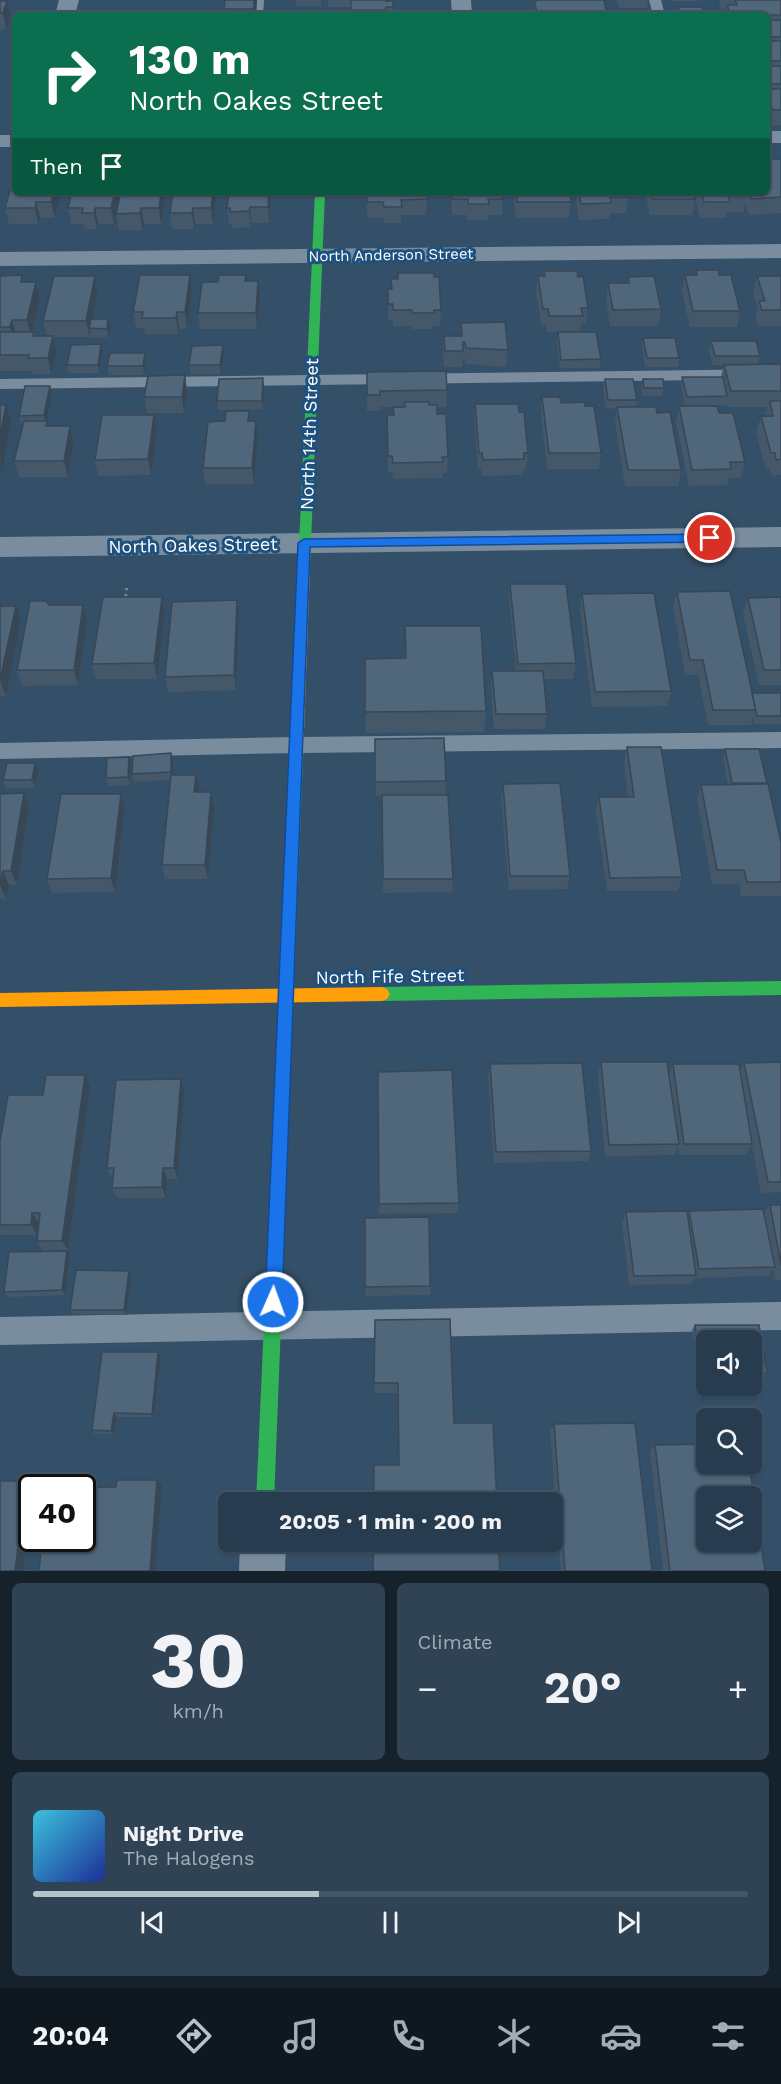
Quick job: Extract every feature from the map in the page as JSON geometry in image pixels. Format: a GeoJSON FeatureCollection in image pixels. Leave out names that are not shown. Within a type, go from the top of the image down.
{"type":"FeatureCollection","features":[{"type":"Feature","properties":{"kind":"street","name":"North 14th Street"},"geometry":{"type":"LineString","coordinates":[[265,1492],[320,195]]}},
{"type":"Feature","properties":{"kind":"street","name":"North Anderson Street"},"geometry":{"type":"LineString","coordinates":[[0,259],[781,251]]}},
{"type":"Feature","properties":{"kind":"street","name":"North Oakes Street"},"geometry":{"type":"LineString","coordinates":[[0,547],[781,537]]}},
{"type":"Feature","properties":{"kind":"street","name":"North Fife Street"},"geometry":{"type":"LineString","coordinates":[[0,1000],[781,988]]}},
{"type":"Feature","properties":{"kind":"street"},"geometry":{"type":"LineString","coordinates":[[262,1571],[263,1552]]}},
{"type":"Feature","properties":{"kind":"lane"},"geometry":{"type":"LineString","coordinates":[[0,384],[781,374]]}},
{"type":"Feature","properties":{"kind":"lane"},"geometry":{"type":"LineString","coordinates":[[0,751],[297,745],[781,740]]}},
{"type":"Feature","properties":{"kind":"lane"},"geometry":{"type":"LineString","coordinates":[[0,1331],[781,1316]]}},
{"type":"Feature","properties":{"kind":"path"},"geometry":{"type":"LineString","coordinates":[[124,605],[128,585]]}},
{"type":"Feature","properties":{"kind":"building"},"geometry":{"type":"Polygon","coordinates":[[[225,0],[254,0],[254,9],[224,9],[225,0]]]}},
{"type":"Feature","properties":{"kind":"building"},"geometry":{"type":"Polygon","coordinates":[[[351,0],[393,1],[393,7],[386,7],[386,10],[351,10],[351,0]]]}},
{"type":"Feature","properties":{"kind":"building"},"geometry":{"type":"Polygon","coordinates":[[[537,0],[604,0],[606,12],[537,12],[535,2],[537,0]]]}},
{"type":"Feature","properties":{"kind":"building"},"geometry":{"type":"Polygon","coordinates":[[[735,0],[781,0],[781,15],[770,15],[770,12],[730,12],[727,5],[737,5],[735,0]]]}},
{"type":"Feature","properties":{"kind":"building"},"geometry":{"type":"Polygon","coordinates":[[[0,1],[7,1],[3,13],[0,13],[0,1]]]}},
{"type":"Feature","properties":{"kind":"building"},"geometry":{"type":"Polygon","coordinates":[[[678,7],[702,7],[704,12],[679,12],[678,7]]]}},
{"type":"Feature","properties":{"kind":"building"},"geometry":{"type":"Polygon","coordinates":[[[770,20],[781,20],[781,37],[770,37],[770,20]]]}},
{"type":"Feature","properties":{"kind":"building"},"geometry":{"type":"Polygon","coordinates":[[[770,41],[781,41],[781,61],[770,61],[770,41]]]}},
{"type":"Feature","properties":{"kind":"building"},"geometry":{"type":"Polygon","coordinates":[[[770,66],[781,66],[781,84],[770,84],[770,66]]]}},
{"type":"Feature","properties":{"kind":"building"},"geometry":{"type":"Polygon","coordinates":[[[770,89],[781,89],[781,110],[773,110],[770,107],[770,89]]]}},
{"type":"Feature","properties":{"kind":"building"},"geometry":{"type":"Polygon","coordinates":[[[770,159],[781,159],[781,197],[752,199],[751,195],[770,195],[770,159]]]}},
{"type":"Feature","properties":{"kind":"building"},"geometry":{"type":"Polygon","coordinates":[[[12,184],[12,195],[53,195],[51,202],[36,202],[35,208],[5,208],[12,184]]]}},
{"type":"Feature","properties":{"kind":"building"},"geometry":{"type":"Polygon","coordinates":[[[71,195],[114,195],[111,208],[95,208],[94,213],[82,213],[83,208],[68,208],[71,195]]]}},
{"type":"Feature","properties":{"kind":"building"},"geometry":{"type":"Polygon","coordinates":[[[120,195],[161,195],[159,208],[141,208],[140,213],[116,214],[120,195]]]}},
{"type":"Feature","properties":{"kind":"building"},"geometry":{"type":"Polygon","coordinates":[[[173,195],[213,195],[211,208],[193,208],[192,213],[170,213],[173,195]]]}},
{"type":"Feature","properties":{"kind":"building"},"geometry":{"type":"Polygon","coordinates":[[[229,195],[269,195],[268,207],[250,207],[249,211],[230,212],[230,208],[227,208],[229,195]]]}},
{"type":"Feature","properties":{"kind":"building"},"geometry":{"type":"Polygon","coordinates":[[[367,195],[426,195],[427,199],[401,200],[402,207],[384,207],[383,202],[367,202],[367,195]]]}},
{"type":"Feature","properties":{"kind":"building"},"geometry":{"type":"Polygon","coordinates":[[[452,195],[502,195],[503,199],[488,199],[489,204],[468,204],[468,199],[452,199],[452,195]]]}},
{"type":"Feature","properties":{"kind":"building"},"geometry":{"type":"Polygon","coordinates":[[[516,195],[570,195],[571,202],[517,202],[516,195]]]}},
{"type":"Feature","properties":{"kind":"building"},"geometry":{"type":"Polygon","coordinates":[[[580,195],[628,195],[628,197],[610,197],[611,203],[581,204],[580,195]]]}},
{"type":"Feature","properties":{"kind":"building"},"geometry":{"type":"Polygon","coordinates":[[[652,195],[694,195],[695,199],[653,199],[652,195]]]}},
{"type":"Feature","properties":{"kind":"building"},"geometry":{"type":"Polygon","coordinates":[[[702,195],[747,196],[728,196],[730,202],[704,202],[702,195]]]}},
{"type":"Feature","properties":{"kind":"building"},"geometry":{"type":"Polygon","coordinates":[[[696,270],[718,270],[719,275],[731,275],[740,311],[693,311],[685,275],[697,275],[696,270]]]}},
{"type":"Feature","properties":{"kind":"building"},"geometry":{"type":"Polygon","coordinates":[[[544,271],[577,271],[578,277],[583,276],[588,308],[581,308],[583,316],[549,316],[548,309],[543,309],[538,276],[545,276],[544,271]]]}},
{"type":"Feature","properties":{"kind":"building"},"geometry":{"type":"Polygon","coordinates":[[[398,273],[434,273],[434,277],[439,277],[441,310],[434,310],[434,313],[412,313],[412,310],[393,310],[393,304],[388,304],[388,289],[392,289],[391,279],[398,279],[398,273]]]}},
{"type":"Feature","properties":{"kind":"building"},"geometry":{"type":"Polygon","coordinates":[[[22,275],[21,282],[36,282],[27,320],[12,320],[10,327],[0,327],[0,276],[22,275]]]}},
{"type":"Feature","properties":{"kind":"building"},"geometry":{"type":"Polygon","coordinates":[[[140,275],[190,275],[185,312],[177,312],[176,318],[142,318],[143,312],[133,312],[140,275]]]}},
{"type":"Feature","properties":{"kind":"building"},"geometry":{"type":"Polygon","coordinates":[[[219,275],[246,275],[245,281],[258,281],[256,313],[198,313],[202,282],[218,282],[219,275]]]}},
{"type":"Feature","properties":{"kind":"building"},"geometry":{"type":"Polygon","coordinates":[[[54,276],[95,276],[86,321],[43,321],[54,276]]]}},
{"type":"Feature","properties":{"kind":"building"},"geometry":{"type":"Polygon","coordinates":[[[654,276],[661,309],[613,310],[608,283],[629,283],[628,277],[654,276]]]}},
{"type":"Feature","properties":{"kind":"building"},"geometry":{"type":"Polygon","coordinates":[[[757,276],[781,276],[781,310],[762,310],[759,301],[765,301],[757,276]]]}},
{"type":"Feature","properties":{"kind":"building"},"geometry":{"type":"Polygon","coordinates":[[[91,319],[108,319],[107,329],[89,328],[91,319]]]}},
{"type":"Feature","properties":{"kind":"building"},"geometry":{"type":"Polygon","coordinates":[[[505,322],[508,350],[466,348],[463,342],[463,351],[445,351],[444,336],[462,336],[461,323],[505,322]]]}},
{"type":"Feature","properties":{"kind":"building"},"geometry":{"type":"Polygon","coordinates":[[[0,332],[34,332],[33,336],[53,336],[48,358],[28,358],[29,355],[0,355],[0,332]]]}},
{"type":"Feature","properties":{"kind":"building"},"geometry":{"type":"Polygon","coordinates":[[[558,332],[596,332],[601,359],[561,360],[558,332]]]}},
{"type":"Feature","properties":{"kind":"building"},"geometry":{"type":"Polygon","coordinates":[[[643,338],[675,338],[679,358],[647,358],[643,338]]]}},
{"type":"Feature","properties":{"kind":"building"},"geometry":{"type":"Polygon","coordinates":[[[711,341],[756,341],[760,356],[715,356],[711,341]]]}},
{"type":"Feature","properties":{"kind":"building"},"geometry":{"type":"Polygon","coordinates":[[[101,344],[98,365],[67,365],[71,345],[101,344]]]}},
{"type":"Feature","properties":{"kind":"building"},"geometry":{"type":"Polygon","coordinates":[[[223,345],[220,365],[189,365],[192,346],[223,345]]]}},
{"type":"Feature","properties":{"kind":"building"},"geometry":{"type":"Polygon","coordinates":[[[110,353],[145,353],[143,366],[107,366],[110,353]]]}},
{"type":"Feature","properties":{"kind":"building"},"geometry":{"type":"Polygon","coordinates":[[[781,364],[781,391],[731,391],[724,365],[781,364]]]}},
{"type":"Feature","properties":{"kind":"building"},"geometry":{"type":"Polygon","coordinates":[[[446,371],[447,390],[380,391],[380,395],[367,395],[367,372],[446,371]]]}},
{"type":"Feature","properties":{"kind":"building"},"geometry":{"type":"Polygon","coordinates":[[[185,375],[182,397],[144,397],[148,376],[185,375]]]}},
{"type":"Feature","properties":{"kind":"building"},"geometry":{"type":"Polygon","coordinates":[[[682,377],[723,377],[727,396],[687,397],[682,377]]]}},
{"type":"Feature","properties":{"kind":"building"},"geometry":{"type":"Polygon","coordinates":[[[263,378],[262,401],[217,401],[219,379],[263,378]]]}},
{"type":"Feature","properties":{"kind":"building"},"geometry":{"type":"Polygon","coordinates":[[[605,379],[633,379],[637,400],[608,400],[605,379]]]}},
{"type":"Feature","properties":{"kind":"building"},"geometry":{"type":"Polygon","coordinates":[[[643,379],[663,379],[664,388],[644,388],[643,379]]]}},
{"type":"Feature","properties":{"kind":"building"},"geometry":{"type":"Polygon","coordinates":[[[25,386],[50,386],[44,415],[19,416],[25,386]]]}},
{"type":"Feature","properties":{"kind":"building"},"geometry":{"type":"Polygon","coordinates":[[[542,397],[560,397],[561,403],[585,402],[585,406],[594,406],[601,453],[549,453],[542,397]]]}},
{"type":"Feature","properties":{"kind":"building"},"geometry":{"type":"Polygon","coordinates":[[[770,401],[781,401],[781,459],[776,460],[775,453],[771,453],[761,416],[773,416],[770,401]]]}},
{"type":"Feature","properties":{"kind":"building"},"geometry":{"type":"Polygon","coordinates":[[[405,402],[429,402],[429,405],[437,405],[437,414],[446,414],[448,457],[442,457],[443,462],[393,463],[392,456],[388,456],[387,415],[394,415],[393,407],[405,407],[405,402]]]}},
{"type":"Feature","properties":{"kind":"building"},"geometry":{"type":"Polygon","coordinates":[[[475,404],[518,404],[519,412],[524,412],[528,453],[524,453],[524,459],[483,460],[482,453],[479,453],[475,404]]]}},
{"type":"Feature","properties":{"kind":"building"},"geometry":{"type":"Polygon","coordinates":[[[0,405],[6,405],[0,437],[0,405]]]}},
{"type":"Feature","properties":{"kind":"building"},"geometry":{"type":"Polygon","coordinates":[[[679,406],[717,406],[719,413],[733,413],[745,462],[730,462],[731,469],[692,470],[679,406]]]}},
{"type":"Feature","properties":{"kind":"building"},"geometry":{"type":"Polygon","coordinates":[[[617,407],[656,407],[657,413],[670,412],[681,470],[628,470],[617,407]]]}},
{"type":"Feature","properties":{"kind":"building"},"geometry":{"type":"Polygon","coordinates":[[[226,411],[249,411],[248,421],[256,421],[252,468],[203,468],[208,422],[225,421],[226,411]]]}},
{"type":"Feature","properties":{"kind":"building"},"geometry":{"type":"Polygon","coordinates":[[[102,415],[154,415],[148,459],[95,460],[102,415]]]}},
{"type":"Feature","properties":{"kind":"building"},"geometry":{"type":"Polygon","coordinates":[[[24,421],[47,421],[46,426],[70,426],[64,461],[14,461],[24,421]]]}},
{"type":"Feature","properties":{"kind":"building"},"geometry":{"type":"Polygon","coordinates":[[[510,584],[566,584],[576,663],[518,664],[510,584]]]}},
{"type":"Feature","properties":{"kind":"building"},"geometry":{"type":"Polygon","coordinates":[[[730,591],[756,710],[713,710],[703,660],[690,660],[677,592],[730,591]]]}},
{"type":"Feature","properties":{"kind":"building"},"geometry":{"type":"Polygon","coordinates":[[[654,593],[671,691],[595,692],[582,594],[654,593]]]}},
{"type":"Feature","properties":{"kind":"building"},"geometry":{"type":"Polygon","coordinates":[[[103,597],[162,597],[154,663],[92,664],[103,597]]]}},
{"type":"Feature","properties":{"kind":"building"},"geometry":{"type":"Polygon","coordinates":[[[781,597],[781,670],[764,670],[748,598],[781,597]]]}},
{"type":"Feature","properties":{"kind":"building"},"geometry":{"type":"Polygon","coordinates":[[[237,600],[234,675],[165,677],[172,602],[237,600]]]}},
{"type":"Feature","properties":{"kind":"building"},"geometry":{"type":"Polygon","coordinates":[[[30,601],[46,601],[49,605],[83,605],[74,670],[17,670],[30,601]]]}},
{"type":"Feature","properties":{"kind":"building"},"geometry":{"type":"Polygon","coordinates":[[[0,606],[16,606],[0,680],[0,606]]]}},
{"type":"Feature","properties":{"kind":"building"},"geometry":{"type":"Polygon","coordinates":[[[405,626],[481,626],[486,711],[365,712],[365,659],[406,658],[405,626]]]}},
{"type":"Feature","properties":{"kind":"building"},"geometry":{"type":"Polygon","coordinates":[[[492,671],[543,671],[547,714],[496,714],[492,671]]]}},
{"type":"Feature","properties":{"kind":"building"},"geometry":{"type":"Polygon","coordinates":[[[752,693],[781,693],[781,716],[757,716],[752,693]]]}},
{"type":"Feature","properties":{"kind":"building"},"geometry":{"type":"Polygon","coordinates":[[[444,738],[446,781],[375,782],[375,739],[444,738]]]}},
{"type":"Feature","properties":{"kind":"building"},"geometry":{"type":"Polygon","coordinates":[[[627,747],[661,747],[682,877],[610,878],[599,797],[634,797],[627,747]]]}},
{"type":"Feature","properties":{"kind":"building"},"geometry":{"type":"Polygon","coordinates":[[[725,749],[759,749],[767,783],[732,783],[725,749]]]}},
{"type":"Feature","properties":{"kind":"building"},"geometry":{"type":"Polygon","coordinates":[[[171,753],[171,772],[132,774],[133,756],[171,753]]]}},
{"type":"Feature","properties":{"kind":"building"},"geometry":{"type":"Polygon","coordinates":[[[129,757],[128,777],[106,778],[107,758],[129,757]]]}},
{"type":"Feature","properties":{"kind":"building"},"geometry":{"type":"Polygon","coordinates":[[[7,763],[35,763],[32,780],[3,780],[7,763]]]}},
{"type":"Feature","properties":{"kind":"building"},"geometry":{"type":"Polygon","coordinates":[[[171,775],[196,775],[194,792],[211,792],[205,865],[162,865],[171,775]]]}},
{"type":"Feature","properties":{"kind":"building"},"geometry":{"type":"Polygon","coordinates":[[[560,783],[570,876],[510,876],[503,784],[560,783]]]}},
{"type":"Feature","properties":{"kind":"building"},"geometry":{"type":"Polygon","coordinates":[[[768,784],[781,842],[781,882],[747,882],[744,870],[717,870],[701,785],[768,784]]]}},
{"type":"Feature","properties":{"kind":"building"},"geometry":{"type":"Polygon","coordinates":[[[24,793],[11,871],[3,871],[0,885],[0,794],[24,793]]]}},
{"type":"Feature","properties":{"kind":"building"},"geometry":{"type":"Polygon","coordinates":[[[61,794],[121,794],[111,878],[47,879],[61,794]]]}},
{"type":"Feature","properties":{"kind":"building"},"geometry":{"type":"Polygon","coordinates":[[[382,795],[448,795],[453,879],[383,879],[382,795]]]}},
{"type":"Feature","properties":{"kind":"building"},"geometry":{"type":"Polygon","coordinates":[[[601,1062],[667,1062],[679,1144],[609,1145],[601,1062]]]}},
{"type":"Feature","properties":{"kind":"building"},"geometry":{"type":"Polygon","coordinates":[[[781,1062],[781,1182],[768,1182],[744,1063],[781,1062]]]}},
{"type":"Feature","properties":{"kind":"building"},"geometry":{"type":"Polygon","coordinates":[[[582,1063],[591,1151],[496,1152],[490,1064],[582,1063]]]}},
{"type":"Feature","properties":{"kind":"building"},"geometry":{"type":"Polygon","coordinates":[[[673,1064],[739,1064],[752,1144],[684,1144],[673,1064]]]}},
{"type":"Feature","properties":{"kind":"building"},"geometry":{"type":"Polygon","coordinates":[[[452,1070],[459,1203],[379,1204],[378,1072],[452,1070]]]}},
{"type":"Feature","properties":{"kind":"building"},"geometry":{"type":"Polygon","coordinates":[[[46,1075],[85,1075],[62,1241],[37,1241],[40,1213],[32,1213],[31,1225],[0,1225],[0,1141],[8,1095],[43,1095],[46,1075]]]}},
{"type":"Feature","properties":{"kind":"building"},"geometry":{"type":"Polygon","coordinates":[[[181,1079],[174,1168],[163,1168],[162,1187],[112,1188],[114,1168],[107,1168],[116,1080],[181,1079]]]}},
{"type":"Feature","properties":{"kind":"building"},"geometry":{"type":"Polygon","coordinates":[[[770,1205],[781,1205],[781,1265],[770,1205]]]}},
{"type":"Feature","properties":{"kind":"building"},"geometry":{"type":"Polygon","coordinates":[[[763,1209],[775,1267],[699,1269],[689,1211],[763,1209]]]}},
{"type":"Feature","properties":{"kind":"building"},"geometry":{"type":"Polygon","coordinates":[[[687,1211],[696,1275],[634,1276],[626,1212],[687,1211]]]}},
{"type":"Feature","properties":{"kind":"building"},"geometry":{"type":"Polygon","coordinates":[[[429,1217],[430,1286],[365,1287],[365,1218],[429,1217]]]}},
{"type":"Feature","properties":{"kind":"building"},"geometry":{"type":"Polygon","coordinates":[[[67,1251],[62,1290],[4,1292],[9,1252],[67,1251]]]}},
{"type":"Feature","properties":{"kind":"building"},"geometry":{"type":"Polygon","coordinates":[[[76,1270],[129,1271],[124,1310],[70,1310],[76,1270]]]}},
{"type":"Feature","properties":{"kind":"building"},"geometry":{"type":"Polygon","coordinates":[[[450,1319],[454,1423],[493,1423],[496,1492],[374,1492],[374,1465],[399,1465],[398,1383],[374,1383],[375,1320],[450,1319]]]}},
{"type":"Feature","properties":{"kind":"building"},"geometry":{"type":"Polygon","coordinates":[[[695,1325],[759,1325],[760,1330],[696,1330],[696,1332],[695,1325]]]}},
{"type":"Feature","properties":{"kind":"building"},"geometry":{"type":"Polygon","coordinates":[[[762,1343],[767,1373],[762,1373],[762,1343]]]}},
{"type":"Feature","properties":{"kind":"building"},"geometry":{"type":"Polygon","coordinates":[[[102,1352],[158,1352],[152,1414],[114,1413],[111,1431],[92,1430],[102,1352]]]}},
{"type":"Feature","properties":{"kind":"building"},"geometry":{"type":"Polygon","coordinates":[[[635,1423],[652,1571],[565,1571],[563,1492],[559,1492],[554,1424],[635,1423]]]}},
{"type":"Feature","properties":{"kind":"building"},"geometry":{"type":"Polygon","coordinates":[[[696,1444],[696,1474],[750,1474],[752,1486],[696,1486],[696,1552],[762,1551],[765,1571],[670,1571],[655,1445],[696,1444]]]}},
{"type":"Feature","properties":{"kind":"building"},"geometry":{"type":"Polygon","coordinates":[[[117,1480],[157,1480],[150,1571],[39,1571],[41,1552],[96,1552],[96,1487],[116,1487],[117,1480]]]}},
{"type":"Feature","properties":{"kind":"building"},"geometry":{"type":"Polygon","coordinates":[[[0,1481],[18,1481],[18,1546],[15,1571],[0,1571],[0,1481]]]}},
{"type":"Feature","properties":{"kind":"building"},"geometry":{"type":"Polygon","coordinates":[[[374,1552],[499,1552],[500,1571],[373,1571],[374,1552]]]}},
{"type":"Feature","properties":{"kind":"traffic: fast"},"geometry":{"type":"LineString","coordinates":[[304,568],[320,195]]}},
{"type":"Feature","properties":{"kind":"traffic: fast"},"geometry":{"type":"LineString","coordinates":[[265,1492],[296,759]]}},
{"type":"Feature","properties":{"kind":"traffic: fast"},"geometry":{"type":"LineString","coordinates":[[382,994],[781,988]]}},
{"type":"Feature","properties":{"kind":"traffic: slow"},"geometry":{"type":"LineString","coordinates":[[296,759],[304,568]]}},
{"type":"Feature","properties":{"kind":"traffic: slow"},"geometry":{"type":"LineString","coordinates":[[0,1000],[382,994]]}},
{"type":"Feature","properties":{"kind":"route"},"geometry":{"type":"LineString","coordinates":[[273,1302],[304,543],[710,538]]}}]}
